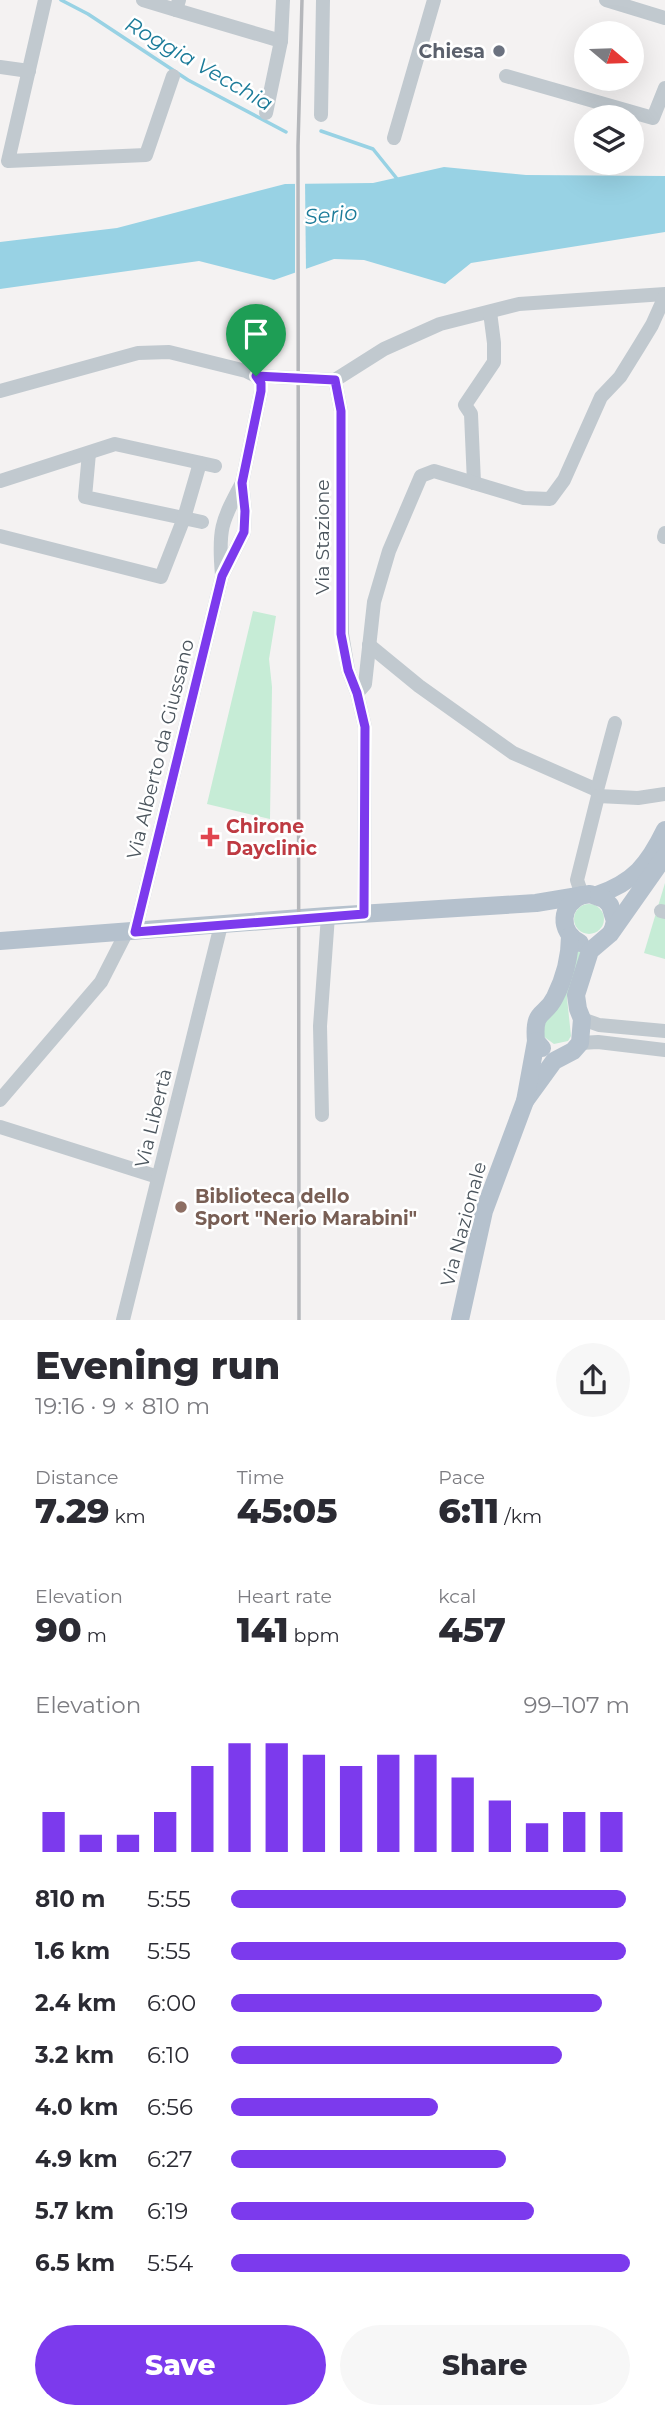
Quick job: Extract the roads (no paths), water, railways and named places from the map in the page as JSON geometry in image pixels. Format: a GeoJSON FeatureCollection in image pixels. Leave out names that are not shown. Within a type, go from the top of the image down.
{"type":"FeatureCollection","features":[{"type":"Feature","properties":{"kind":"main road"},"geometry":{"type":"LineString","coordinates":[[567,930],[566,909],[576,898],[621,887],[633,877],[657,847],[665,831]]}},
{"type":"Feature","properties":{"kind":"main road"},"geometry":{"type":"LineString","coordinates":[[580,1043],[582,1019],[576,995],[590,951],[607,935],[665,856]]}},
{"type":"Feature","properties":{"kind":"main road"},"geometry":{"type":"LineString","coordinates":[[0,941],[536,903],[590,895],[604,899],[614,912],[607,935],[585,945],[549,910],[536,903]]}},
{"type":"Feature","properties":{"kind":"main road","name":"Via Nazionale"},"geometry":{"type":"LineString","coordinates":[[460,1320],[484,1211],[525,1101],[536,1041],[536,1021],[555,999],[568,958],[567,930]]}},
{"type":"Feature","properties":{"kind":"main road"},"geometry":{"type":"LineString","coordinates":[[536,1041],[548,1052],[564,1056]]}},
{"type":"Feature","properties":{"kind":"main road","name":"Via Nazionale"},"geometry":{"type":"LineString","coordinates":[[525,1101],[554,1061],[580,1043]]}},
{"type":"Feature","properties":{"kind":"street"},"geometry":{"type":"LineString","coordinates":[[45,0],[8,161],[146,155],[173,76]]}},
{"type":"Feature","properties":{"kind":"street"},"geometry":{"type":"LineString","coordinates":[[143,0],[177,5],[281,41]]}},
{"type":"Feature","properties":{"kind":"street"},"geometry":{"type":"LineString","coordinates":[[266,113],[281,41],[283,0]]}},
{"type":"Feature","properties":{"kind":"street"},"geometry":{"type":"LineString","coordinates":[[321,115],[323,0]]}},
{"type":"Feature","properties":{"kind":"street"},"geometry":{"type":"LineString","coordinates":[[394,138],[434,0]]}},
{"type":"Feature","properties":{"kind":"street"},"geometry":{"type":"LineString","coordinates":[[606,0],[665,18]]}},
{"type":"Feature","properties":{"kind":"street"},"geometry":{"type":"LineString","coordinates":[[0,68],[29,71]]}},
{"type":"Feature","properties":{"kind":"street"},"geometry":{"type":"LineString","coordinates":[[506,76],[653,118],[665,88]]}},
{"type":"Feature","properties":{"kind":"street"},"geometry":{"type":"LineString","coordinates":[[0,391],[138,353],[169,352],[246,371],[256,376],[335,380],[384,349],[440,324],[519,304],[665,295],[652,325],[620,377],[601,397],[564,480],[550,499],[524,498],[433,471],[421,476],[389,551],[374,602],[365,684],[357,693]]}},
{"type":"Feature","properties":{"kind":"street"},"geometry":{"type":"LineString","coordinates":[[474,483],[471,414],[465,405],[494,362],[490,312]]}},
{"type":"Feature","properties":{"kind":"street"},"geometry":{"type":"LineString","coordinates":[[226,549],[221,526],[242,483],[261,391],[261,383],[256,376]]}},
{"type":"Feature","properties":{"kind":"street","name":"Via Stazione"},"geometry":{"type":"LineString","coordinates":[[335,380],[341,411],[341,634],[348,670],[365,727],[364,914]]}},
{"type":"Feature","properties":{"kind":"street"},"geometry":{"type":"LineString","coordinates":[[0,481],[115,444],[215,466]]}},
{"type":"Feature","properties":{"kind":"street"},"geometry":{"type":"LineString","coordinates":[[89,453],[85,497],[202,522]]}},
{"type":"Feature","properties":{"kind":"street"},"geometry":{"type":"LineString","coordinates":[[0,536],[161,576],[184,518],[200,463]]}},
{"type":"Feature","properties":{"kind":"street"},"geometry":{"type":"LineString","coordinates":[[226,549],[244,532],[242,483]]}},
{"type":"Feature","properties":{"kind":"street"},"geometry":{"type":"LineString","coordinates":[[230,506],[245,511]]}},
{"type":"Feature","properties":{"kind":"street","name":"Via Alberto da Giussano"},"geometry":{"type":"LineString","coordinates":[[0,1100],[101,982],[130,932],[222,576],[226,549]]}},
{"type":"Feature","properties":{"kind":"street"},"geometry":{"type":"LineString","coordinates":[[369,645],[419,686],[513,753],[598,793],[638,797],[665,794]]}},
{"type":"Feature","properties":{"kind":"street"},"geometry":{"type":"LineString","coordinates":[[590,895],[576,880],[615,723]]}},
{"type":"Feature","properties":{"kind":"street"},"geometry":{"type":"LineString","coordinates":[[322,1115],[320,1026],[328,916]]}},
{"type":"Feature","properties":{"kind":"street","name":"Via Libertà"},"geometry":{"type":"LineString","coordinates":[[123,1320],[221,925]]}},
{"type":"Feature","properties":{"kind":"street"},"geometry":{"type":"LineString","coordinates":[[582,1019],[600,1025],[665,1031]]}},
{"type":"Feature","properties":{"kind":"street"},"geometry":{"type":"LineString","coordinates":[[580,1043],[665,1048],[665,1038]]}},
{"type":"Feature","properties":{"kind":"street"},"geometry":{"type":"LineString","coordinates":[[0,1127],[158,1177]]}},
{"type":"Feature","properties":{"kind":"water","name":"Serio"},"geometry":{"type":"Polygon","coordinates":[[[444,167],[526,175],[665,176],[665,232],[471,263],[445,284],[364,260],[334,259],[274,280],[199,261],[0,289],[0,242],[117,228],[285,184],[373,183],[444,167]]]}},
{"type":"Feature","properties":{"kind":"waterway","name":"Roggia Vecchia"},"geometry":{"type":"LineString","coordinates":[[61,0],[88,14],[188,80],[286,132]]}},
{"type":"Feature","properties":{"kind":"waterway"},"geometry":{"type":"LineString","coordinates":[[321,131],[373,149],[398,180]]}},
{"type":"Feature","properties":{"kind":"railway"},"geometry":{"type":"LineString","coordinates":[[299,1320],[298,146],[302,0]]}},
{"type":"Feature","properties":{"kind":"place","name":"Chiesa"},"geometry":{"type":"Point","coordinates":[499,51]}},
{"type":"Feature","properties":{"kind":"place","name":"Chirone Dayclinic"},"geometry":{"type":"Point","coordinates":[210,837]}},
{"type":"Feature","properties":{"kind":"place","name":"Biblioteca dello Sport \"Nerio Marabini\""},"geometry":{"type":"Point","coordinates":[181,1207]}}]}
